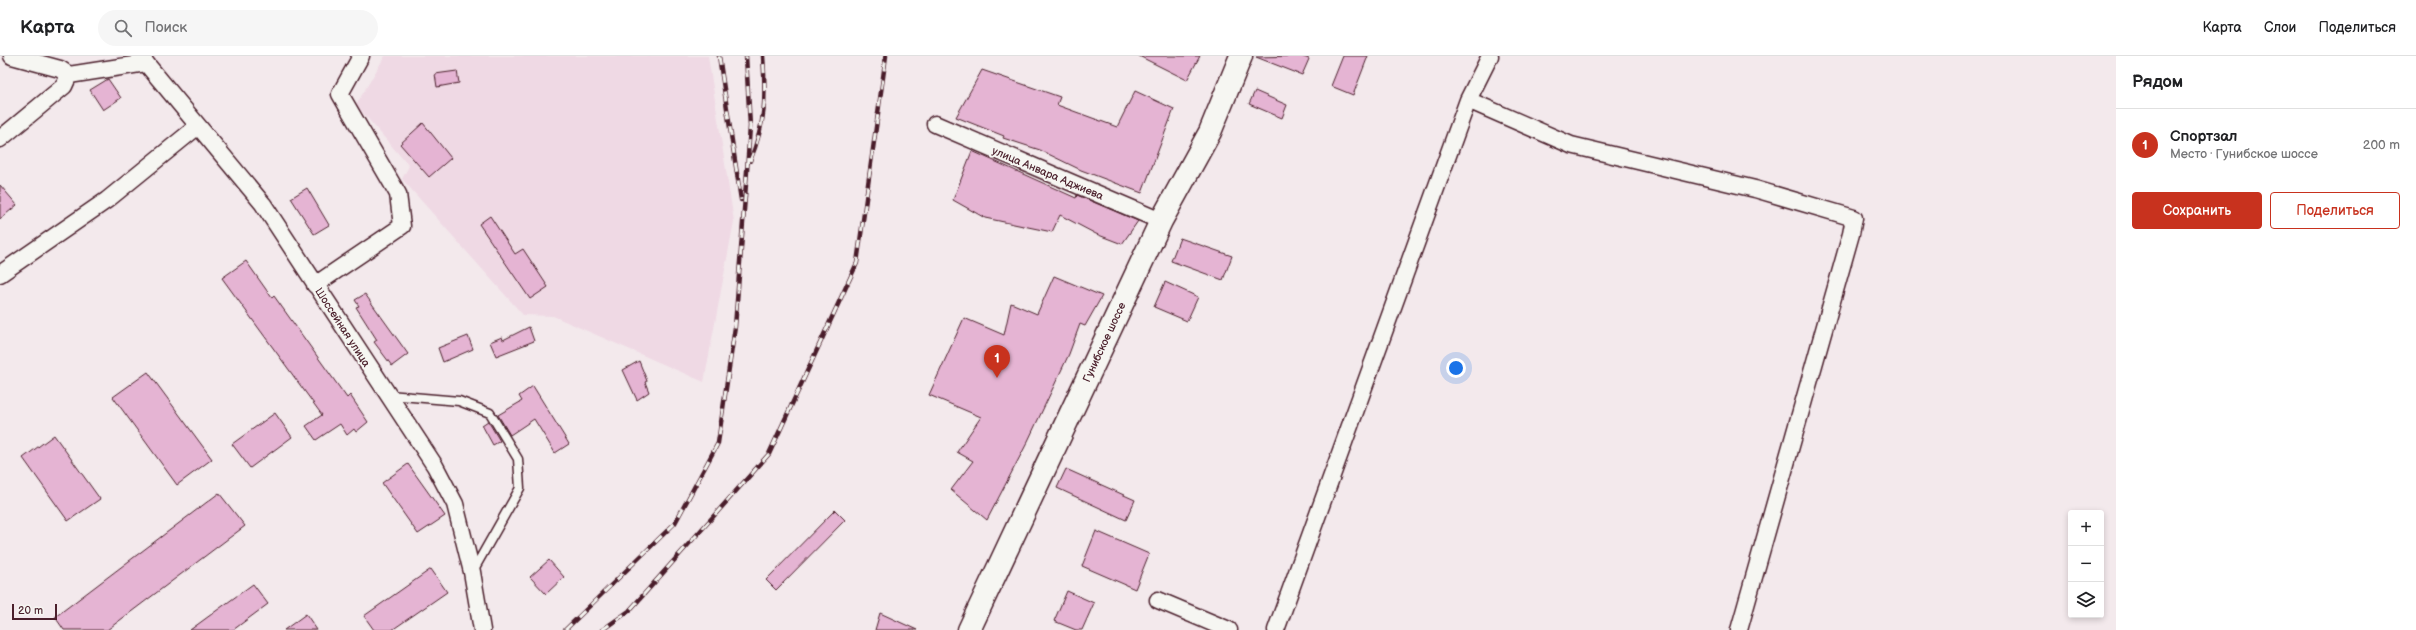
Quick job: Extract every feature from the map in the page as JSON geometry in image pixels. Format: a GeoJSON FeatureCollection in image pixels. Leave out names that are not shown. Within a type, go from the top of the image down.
{"type":"FeatureCollection","features":[{"type":"Feature","properties":{"kind":"main road","name":"Гунибское шоссе"},"geometry":{"type":"LineString","coordinates":[[969,630],[1161,221],[1210,132],[1241,56]]}},
{"type":"Feature","properties":{"kind":"street"},"geometry":{"type":"LineString","coordinates":[[12,56],[60,69],[69,75],[143,59]]}},
{"type":"Feature","properties":{"kind":"street"},"geometry":{"type":"LineString","coordinates":[[315,285],[402,226],[398,194],[340,94],[361,56]]}},
{"type":"Feature","properties":{"kind":"street"},"geometry":{"type":"LineString","coordinates":[[1276,630],[1468,100],[1490,56]]}},
{"type":"Feature","properties":{"kind":"street","name":"Шоссейная улица"},"geometry":{"type":"LineString","coordinates":[[143,59],[263,204],[435,466],[456,504],[472,572],[482,630]]}},
{"type":"Feature","properties":{"kind":"street"},"geometry":{"type":"LineString","coordinates":[[0,139],[64,86],[69,75]]}},
{"type":"Feature","properties":{"kind":"street"},"geometry":{"type":"LineString","coordinates":[[1468,100],[1571,145],[1755,190],[1854,218],[1851,234],[1739,630]]}},
{"type":"Feature","properties":{"kind":"street","name":"улица Анвара Аджиева"},"geometry":{"type":"LineString","coordinates":[[935,124],[1161,221]]}},
{"type":"Feature","properties":{"kind":"street"},"geometry":{"type":"LineString","coordinates":[[0,274],[107,200],[198,126]]}},
{"type":"Feature","properties":{"kind":"street"},"geometry":{"type":"LineString","coordinates":[[1158,600],[1229,630]]}},
{"type":"Feature","properties":{"kind":"lane"},"geometry":{"type":"LineString","coordinates":[[387,395],[459,401],[490,413],[518,459],[520,488],[472,572]]}},
{"type":"Feature","properties":{"kind":"shaded area"},"geometry":{"type":"Polygon","coordinates":[[[385,56],[708,56],[734,221],[704,382],[553,316],[523,315],[402,179],[409,166],[356,105],[385,56]]]}},
{"type":"Feature","properties":{"kind":"building"},"geometry":{"type":"Polygon","coordinates":[[[1139,56],[1200,56],[1187,80],[1139,56]]]}},
{"type":"Feature","properties":{"kind":"building"},"geometry":{"type":"Polygon","coordinates":[[[1301,56],[1309,59],[1302,75],[1256,57],[1301,56]]]}},
{"type":"Feature","properties":{"kind":"building"},"geometry":{"type":"Polygon","coordinates":[[[1343,56],[1368,56],[1353,95],[1331,86],[1343,56]]]}},
{"type":"Feature","properties":{"kind":"building"},"geometry":{"type":"Polygon","coordinates":[[[982,70],[1060,97],[1057,105],[1117,127],[1135,91],[1174,109],[1142,193],[1081,170],[1040,150],[1003,138],[1004,136],[956,117],[982,70]]]}},
{"type":"Feature","properties":{"kind":"building"},"geometry":{"type":"Polygon","coordinates":[[[457,71],[459,83],[437,87],[435,74],[457,71]]]}},
{"type":"Feature","properties":{"kind":"building"},"geometry":{"type":"Polygon","coordinates":[[[108,79],[121,98],[103,110],[90,90],[108,79]]]}},
{"type":"Feature","properties":{"kind":"building"},"geometry":{"type":"Polygon","coordinates":[[[1255,91],[1287,105],[1282,118],[1249,104],[1255,91]]]}},
{"type":"Feature","properties":{"kind":"building"},"geometry":{"type":"Polygon","coordinates":[[[423,123],[451,158],[429,177],[400,144],[423,123]]]}},
{"type":"Feature","properties":{"kind":"building"},"geometry":{"type":"Polygon","coordinates":[[[972,151],[1076,198],[1077,195],[1138,221],[1122,244],[1096,234],[1060,215],[1052,232],[985,218],[953,200],[972,151]]]}},
{"type":"Feature","properties":{"kind":"building"},"geometry":{"type":"Polygon","coordinates":[[[0,185],[17,205],[0,219],[0,185]]]}},
{"type":"Feature","properties":{"kind":"building"},"geometry":{"type":"Polygon","coordinates":[[[307,188],[329,225],[314,234],[291,198],[307,188]]]}},
{"type":"Feature","properties":{"kind":"building"},"geometry":{"type":"Polygon","coordinates":[[[490,216],[515,254],[523,249],[548,287],[530,299],[479,224],[490,216]]]}},
{"type":"Feature","properties":{"kind":"building"},"geometry":{"type":"Polygon","coordinates":[[[1180,238],[1232,256],[1223,280],[1171,261],[1180,238]]]}},
{"type":"Feature","properties":{"kind":"building"},"geometry":{"type":"Polygon","coordinates":[[[246,261],[272,298],[274,296],[347,398],[350,395],[368,422],[356,432],[354,429],[347,435],[340,424],[316,440],[306,426],[322,415],[222,278],[246,261]]]}},
{"type":"Feature","properties":{"kind":"building"},"geometry":{"type":"Polygon","coordinates":[[[1054,276],[1102,296],[1085,326],[1080,324],[1069,354],[1028,441],[987,520],[951,490],[973,461],[957,452],[981,417],[929,395],[964,318],[1004,335],[1011,303],[1037,314],[1054,276]]]}},
{"type":"Feature","properties":{"kind":"building"},"geometry":{"type":"Polygon","coordinates":[[[1165,282],[1198,297],[1187,321],[1154,307],[1165,282]]]}},
{"type":"Feature","properties":{"kind":"building"},"geometry":{"type":"Polygon","coordinates":[[[365,294],[408,354],[392,366],[374,342],[377,340],[356,307],[359,306],[355,300],[365,294]]]}},
{"type":"Feature","properties":{"kind":"building"},"geometry":{"type":"Polygon","coordinates":[[[529,327],[534,341],[496,356],[490,342],[502,337],[503,340],[529,327]]]}},
{"type":"Feature","properties":{"kind":"building"},"geometry":{"type":"Polygon","coordinates":[[[468,336],[473,349],[443,362],[438,348],[468,336]]]}},
{"type":"Feature","properties":{"kind":"building"},"geometry":{"type":"Polygon","coordinates":[[[639,361],[647,381],[645,382],[649,392],[637,400],[623,370],[639,361]]]}},
{"type":"Feature","properties":{"kind":"building"},"geometry":{"type":"Polygon","coordinates":[[[148,372],[212,459],[177,485],[113,397],[148,372]]]}},
{"type":"Feature","properties":{"kind":"building"},"geometry":{"type":"Polygon","coordinates":[[[533,386],[569,444],[555,453],[534,419],[510,435],[498,415],[522,401],[519,396],[533,386]]]}},
{"type":"Feature","properties":{"kind":"building"},"geometry":{"type":"Polygon","coordinates":[[[275,413],[292,437],[250,468],[232,444],[275,413]]]}},
{"type":"Feature","properties":{"kind":"building"},"geometry":{"type":"Polygon","coordinates":[[[488,421],[500,441],[493,445],[482,425],[488,421]]]}},
{"type":"Feature","properties":{"kind":"building"},"geometry":{"type":"Polygon","coordinates":[[[54,435],[100,499],[68,521],[23,458],[54,435]]]}},
{"type":"Feature","properties":{"kind":"building"},"geometry":{"type":"Polygon","coordinates":[[[408,464],[445,516],[418,534],[382,483],[408,464]]]}},
{"type":"Feature","properties":{"kind":"building"},"geometry":{"type":"Polygon","coordinates":[[[1066,469],[1135,500],[1126,520],[1057,488],[1066,469]]]}},
{"type":"Feature","properties":{"kind":"building"},"geometry":{"type":"Polygon","coordinates":[[[219,493],[245,526],[107,630],[64,630],[55,617],[219,493]]]}},
{"type":"Feature","properties":{"kind":"building"},"geometry":{"type":"Polygon","coordinates":[[[835,510],[845,520],[776,590],[766,580],[835,510]]]}},
{"type":"Feature","properties":{"kind":"building"},"geometry":{"type":"Polygon","coordinates":[[[1096,531],[1149,554],[1135,589],[1082,566],[1096,531]]]}},
{"type":"Feature","properties":{"kind":"building"},"geometry":{"type":"Polygon","coordinates":[[[549,560],[564,577],[546,594],[530,577],[549,560]]]}},
{"type":"Feature","properties":{"kind":"building"},"geometry":{"type":"Polygon","coordinates":[[[431,569],[447,592],[392,630],[374,630],[364,616],[431,569]]]}},
{"type":"Feature","properties":{"kind":"building"},"geometry":{"type":"Polygon","coordinates":[[[253,584],[268,604],[233,630],[190,630],[253,584]]]}},
{"type":"Feature","properties":{"kind":"building"},"geometry":{"type":"Polygon","coordinates":[[[1067,591],[1094,603],[1082,630],[1076,630],[1054,621],[1067,591]]]}},
{"type":"Feature","properties":{"kind":"building"},"geometry":{"type":"Polygon","coordinates":[[[880,613],[917,630],[875,630],[880,613]]]}},
{"type":"Feature","properties":{"kind":"building"},"geometry":{"type":"Polygon","coordinates":[[[306,614],[317,630],[284,630],[306,614]]]}},
{"type":"Feature","properties":{"kind":"railway"},"geometry":{"type":"LineString","coordinates":[[719,56],[741,200]]}},
{"type":"Feature","properties":{"kind":"railway"},"geometry":{"type":"LineString","coordinates":[[565,630],[675,523],[718,443],[735,327],[747,171],[750,126],[746,56]]}},
{"type":"Feature","properties":{"kind":"railway"},"geometry":{"type":"LineString","coordinates":[[750,161],[759,134],[764,109],[763,56]]}},
{"type":"Feature","properties":{"kind":"railway"},"geometry":{"type":"LineString","coordinates":[[602,630],[629,611],[769,454],[857,263],[886,56]]}},
{"type":"Feature","properties":{"kind":"place","name":"Спортзал"},"geometry":{"type":"Point","coordinates":[997,378]}}]}
